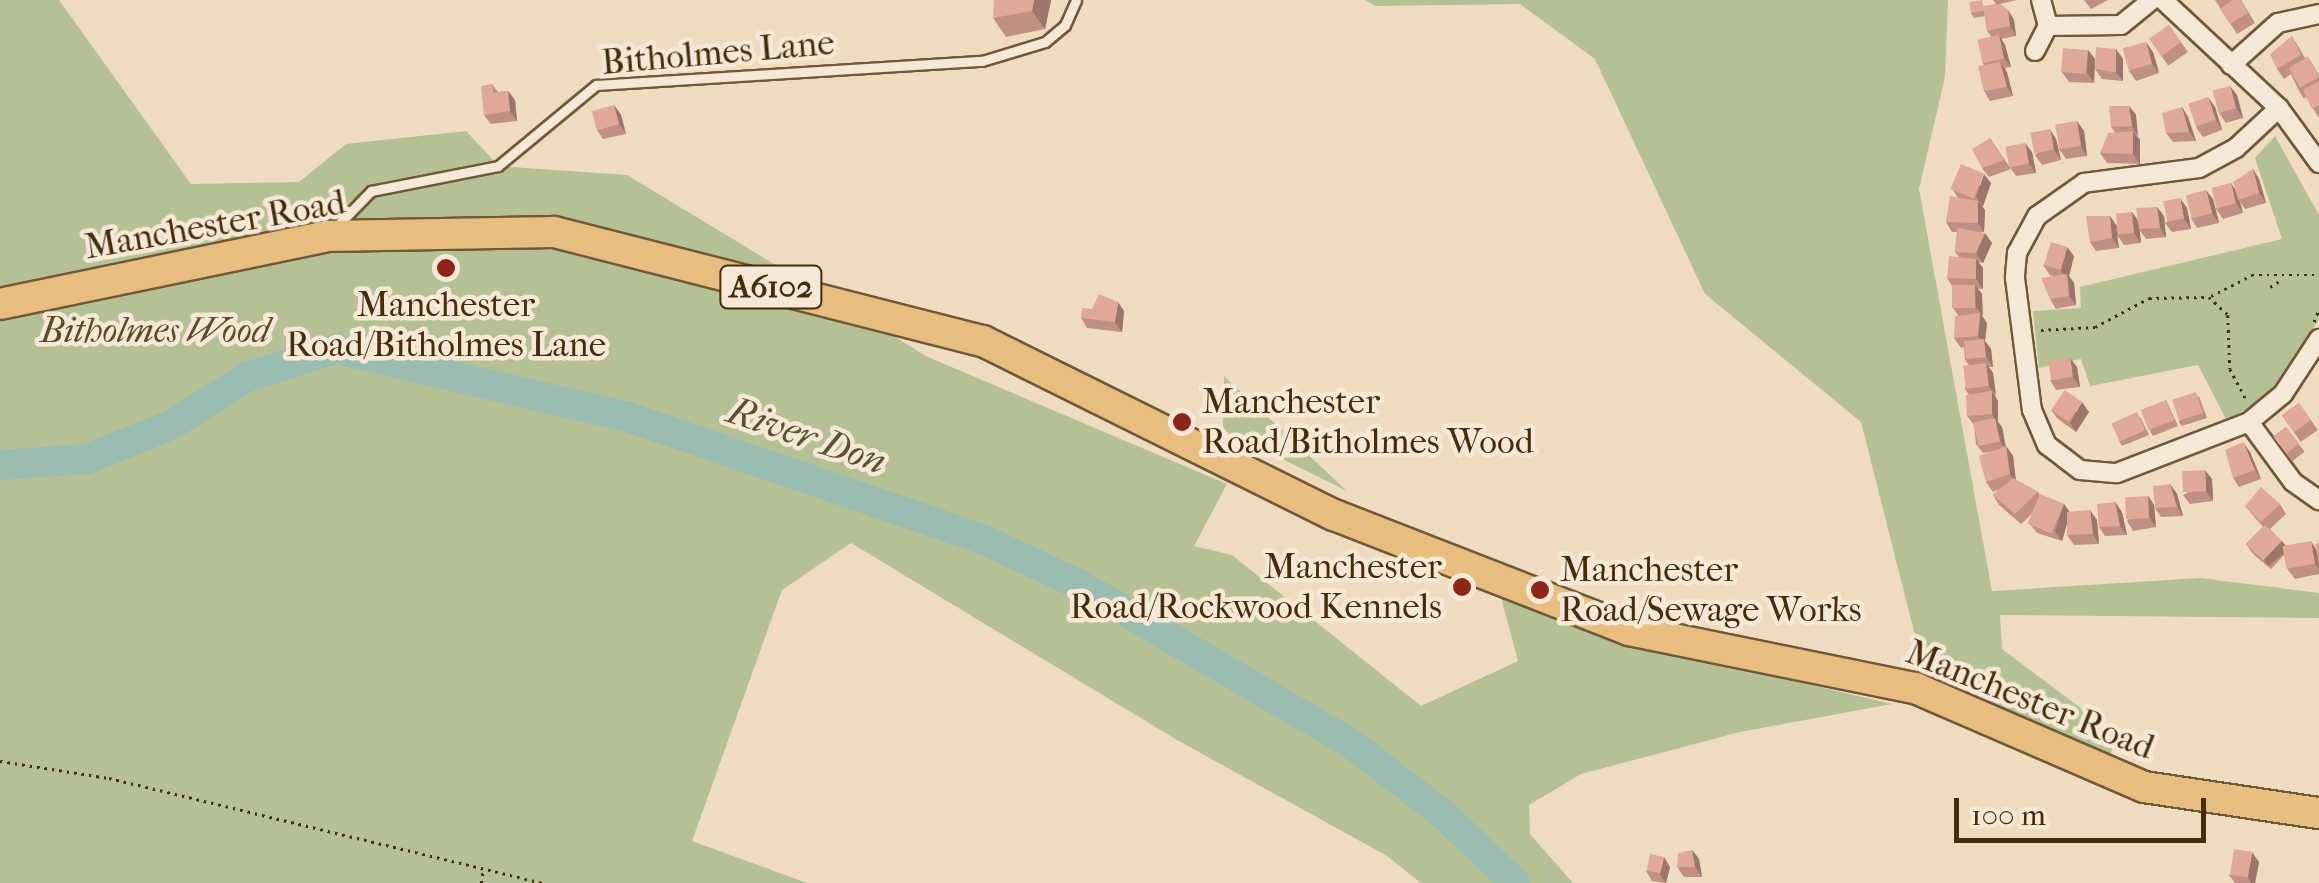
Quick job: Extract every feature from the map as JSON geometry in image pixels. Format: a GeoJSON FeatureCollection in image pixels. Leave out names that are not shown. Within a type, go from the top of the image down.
{"type":"FeatureCollection","features":[{"type":"Feature","properties":{"kind":"main road","name":"Manchester Road"},"geometry":{"type":"LineString","coordinates":[[0,304],[328,236],[554,232],[983,341],[1334,515],[1629,630],[1914,688],[2144,787],[2319,813]]}},
{"type":"Feature","properties":{"kind":"street"},"geometry":{"type":"LineString","coordinates":[[2035,51],[2048,26],[2041,0]]}},
{"type":"Feature","properties":{"kind":"street"},"geometry":{"type":"LineString","coordinates":[[2048,26],[2121,25],[2152,0]]}},
{"type":"Feature","properties":{"kind":"street"},"geometry":{"type":"LineString","coordinates":[[2162,0],[2279,108],[2319,163]]}},
{"type":"Feature","properties":{"kind":"street"},"geometry":{"type":"LineString","coordinates":[[2230,65],[2278,24],[2319,14]]}},
{"type":"Feature","properties":{"kind":"street"},"geometry":{"type":"LineString","coordinates":[[2279,108],[2236,148],[2199,168],[2066,190],[2037,216],[2017,253],[2032,410],[2047,445],[2080,470],[2117,472],[2251,415],[2283,394],[2315,333]]}},
{"type":"Feature","properties":{"kind":"street"},"geometry":{"type":"LineString","coordinates":[[2251,415],[2294,482],[2319,500]]}},
{"type":"Feature","properties":{"kind":"lane","name":"Bitholmes Lane"},"geometry":{"type":"LineString","coordinates":[[328,236],[371,191],[498,166],[596,85],[982,61],[1045,42],[1065,25],[1076,0]]}},
{"type":"Feature","properties":{"kind":"path"},"geometry":{"type":"LineString","coordinates":[[2032,328],[2084,330],[2150,298],[2209,297],[2252,275],[2319,275]]}},
{"type":"Feature","properties":{"kind":"path"},"geometry":{"type":"LineString","coordinates":[[2270,288],[2284,278]]}},
{"type":"Feature","properties":{"kind":"path"},"geometry":{"type":"LineString","coordinates":[[2209,297],[2228,315],[2233,382],[2251,415]]}},
{"type":"Feature","properties":{"kind":"path"},"geometry":{"type":"LineString","coordinates":[[2315,333],[2319,309]]}},
{"type":"Feature","properties":{"kind":"path"},"geometry":{"type":"LineString","coordinates":[[0,762],[108,778],[544,883]]}},
{"type":"Feature","properties":{"kind":"path"},"geometry":{"type":"LineString","coordinates":[[481,883],[483,867]]}},
{"type":"Feature","properties":{"kind":"green space","name":"Bitholmes Wood"},"geometry":{"type":"Polygon","coordinates":[[[0,0],[59,0],[191,184],[299,182],[346,144],[466,131],[499,166],[627,175],[928,357],[1227,484],[1194,546],[1232,555],[1421,706],[1518,661],[1501,597],[1656,648],[1892,704],[1740,732],[1581,774],[1529,805],[1530,834],[1573,883],[1421,883],[1387,856],[1177,740],[851,543],[782,590],[692,841],[807,883],[0,883],[0,0]]]}},
{"type":"Feature","properties":{"kind":"green space"},"geometry":{"type":"Polygon","coordinates":[[[1365,0],[1948,0],[1945,77],[1919,189],[1992,591],[2200,578],[2319,593],[2319,618],[2000,615],[2002,649],[2117,735],[2108,761],[1923,667],[1861,422],[1705,294],[1595,59],[1520,4],[1375,6],[1365,0]]]}},
{"type":"Feature","properties":{"kind":"green space"},"geometry":{"type":"Polygon","coordinates":[[[2275,136],[2319,215],[2319,319],[2276,389],[2227,421],[2198,365],[2090,386],[2081,359],[2039,368],[2033,311],[2081,308],[2080,287],[2282,239],[2255,158],[2275,136]]]}},
{"type":"Feature","properties":{"kind":"green space"},"geometry":{"type":"Polygon","coordinates":[[[1224,376],[1347,491],[1223,430],[1224,376]]]}},
{"type":"Feature","properties":{"kind":"building"},"geometry":{"type":"Polygon","coordinates":[[[994,0],[1034,0],[1032,11],[993,18],[994,0]]]}},
{"type":"Feature","properties":{"kind":"building"},"geometry":{"type":"Polygon","coordinates":[[[1982,0],[1984,11],[1971,13],[1969,2],[1982,0]]]}},
{"type":"Feature","properties":{"kind":"building"},"geometry":{"type":"Polygon","coordinates":[[[2240,0],[2248,13],[2230,24],[2220,9],[2240,0]]]}},
{"type":"Feature","properties":{"kind":"building"},"geometry":{"type":"Polygon","coordinates":[[[1999,4],[2008,10],[2010,26],[1987,31],[1983,6],[1999,4]]]}},
{"type":"Feature","properties":{"kind":"building"},"geometry":{"type":"Polygon","coordinates":[[[2169,25],[2181,42],[2161,56],[2149,39],[2169,25]]]}},
{"type":"Feature","properties":{"kind":"building"},"geometry":{"type":"Polygon","coordinates":[[[1999,35],[2004,58],[1982,63],[1977,40],[1999,35]]]}},
{"type":"Feature","properties":{"kind":"building"},"geometry":{"type":"Polygon","coordinates":[[[2292,36],[2301,55],[2277,69],[2270,54],[2292,36]]]}},
{"type":"Feature","properties":{"kind":"building"},"geometry":{"type":"Polygon","coordinates":[[[2146,42],[2152,64],[2129,70],[2123,48],[2146,42]]]}},
{"type":"Feature","properties":{"kind":"building"},"geometry":{"type":"Polygon","coordinates":[[[2096,47],[2116,49],[2116,72],[2095,69],[2096,47]]]}},
{"type":"Feature","properties":{"kind":"building"},"geometry":{"type":"Polygon","coordinates":[[[2063,48],[2088,50],[2086,74],[2061,72],[2063,48]]]}},
{"type":"Feature","properties":{"kind":"building"},"geometry":{"type":"Polygon","coordinates":[[[2308,57],[2319,77],[2300,88],[2289,68],[2308,57]]]}},
{"type":"Feature","properties":{"kind":"building"},"geometry":{"type":"Polygon","coordinates":[[[2000,62],[2007,87],[1984,91],[1978,66],[2000,62]]]}},
{"type":"Feature","properties":{"kind":"building"},"geometry":{"type":"Polygon","coordinates":[[[2319,81],[2319,105],[2312,109],[2303,90],[2319,81]]]}},
{"type":"Feature","properties":{"kind":"building"},"geometry":{"type":"Polygon","coordinates":[[[492,84],[493,93],[508,91],[510,111],[484,115],[481,86],[492,84]]]}},
{"type":"Feature","properties":{"kind":"building"},"geometry":{"type":"Polygon","coordinates":[[[2230,86],[2236,108],[2219,113],[2213,91],[2230,86]]]}},
{"type":"Feature","properties":{"kind":"building"},"geometry":{"type":"Polygon","coordinates":[[[2208,97],[2216,120],[2196,127],[2188,104],[2208,97]]]}},
{"type":"Feature","properties":{"kind":"building"},"geometry":{"type":"Polygon","coordinates":[[[614,105],[619,124],[597,130],[592,111],[614,105]]]}},
{"type":"Feature","properties":{"kind":"building"},"geometry":{"type":"Polygon","coordinates":[[[2109,106],[2129,106],[2132,126],[2111,127],[2109,106]]]}},
{"type":"Feature","properties":{"kind":"building"},"geometry":{"type":"Polygon","coordinates":[[[2182,107],[2189,132],[2166,133],[2162,113],[2182,107]]]}},
{"type":"Feature","properties":{"kind":"building"},"geometry":{"type":"Polygon","coordinates":[[[2077,121],[2081,146],[2059,149],[2055,124],[2077,121]]]}},
{"type":"Feature","properties":{"kind":"building"},"geometry":{"type":"Polygon","coordinates":[[[2050,129],[2054,150],[2034,153],[2030,133],[2050,129]]]}},
{"type":"Feature","properties":{"kind":"building"},"geometry":{"type":"Polygon","coordinates":[[[2133,131],[2133,154],[2100,153],[2108,133],[2133,131]]]}},
{"type":"Feature","properties":{"kind":"building"},"geometry":{"type":"Polygon","coordinates":[[[1990,138],[2004,160],[1982,168],[1972,149],[1990,138]]]}},
{"type":"Feature","properties":{"kind":"building"},"geometry":{"type":"Polygon","coordinates":[[[2025,143],[2029,164],[2009,167],[2005,147],[2025,143]]]}},
{"type":"Feature","properties":{"kind":"building"},"geometry":{"type":"Polygon","coordinates":[[[1961,164],[1984,174],[1973,199],[1950,189],[1961,164]]]}},
{"type":"Feature","properties":{"kind":"building"},"geometry":{"type":"Polygon","coordinates":[[[2253,169],[2259,193],[2238,200],[2233,182],[2253,169]]]}},
{"type":"Feature","properties":{"kind":"building"},"geometry":{"type":"Polygon","coordinates":[[[2231,183],[2236,203],[2217,208],[2212,188],[2231,183]]]}},
{"type":"Feature","properties":{"kind":"building"},"geometry":{"type":"Polygon","coordinates":[[[2206,190],[2212,213],[2192,219],[2186,195],[2206,190]]]}},
{"type":"Feature","properties":{"kind":"building"},"geometry":{"type":"Polygon","coordinates":[[[1950,196],[1978,201],[1978,223],[1946,222],[1950,196]]]}},
{"type":"Feature","properties":{"kind":"building"},"geometry":{"type":"Polygon","coordinates":[[[2180,198],[2184,219],[2167,222],[2163,201],[2180,198]]]}},
{"type":"Feature","properties":{"kind":"building"},"geometry":{"type":"Polygon","coordinates":[[[2157,207],[2160,228],[2139,229],[2136,208],[2157,207]]]}},
{"type":"Feature","properties":{"kind":"building"},"geometry":{"type":"Polygon","coordinates":[[[2132,212],[2134,233],[2118,234],[2116,213],[2132,212]]]}},
{"type":"Feature","properties":{"kind":"building"},"geometry":{"type":"Polygon","coordinates":[[[2086,216],[2110,216],[2112,238],[2090,242],[2086,216]]]}},
{"type":"Feature","properties":{"kind":"building"},"geometry":{"type":"Polygon","coordinates":[[[1958,228],[1985,233],[1976,253],[1955,252],[1958,228]]]}},
{"type":"Feature","properties":{"kind":"building"},"geometry":{"type":"Polygon","coordinates":[[[2051,242],[2067,247],[2060,270],[2044,265],[2051,242]]]}},
{"type":"Feature","properties":{"kind":"building"},"geometry":{"type":"Polygon","coordinates":[[[1949,256],[1976,259],[1976,279],[1947,278],[1949,256]]]}},
{"type":"Feature","properties":{"kind":"building"},"geometry":{"type":"Polygon","coordinates":[[[2067,274],[2069,296],[2050,299],[2041,278],[2067,274]]]}},
{"type":"Feature","properties":{"kind":"building"},"geometry":{"type":"Polygon","coordinates":[[[1952,285],[1975,285],[1975,308],[1952,308],[1952,285]]]}},
{"type":"Feature","properties":{"kind":"building"},"geometry":{"type":"Polygon","coordinates":[[[1099,294],[1118,302],[1115,322],[1081,318],[1082,308],[1092,309],[1099,294]]]}},
{"type":"Feature","properties":{"kind":"building"},"geometry":{"type":"Polygon","coordinates":[[[1980,313],[1978,336],[1954,338],[1955,316],[1980,313]]]}},
{"type":"Feature","properties":{"kind":"building"},"geometry":{"type":"Polygon","coordinates":[[[1984,339],[1986,357],[1966,359],[1964,341],[1984,339]]]}},
{"type":"Feature","properties":{"kind":"building"},"geometry":{"type":"Polygon","coordinates":[[[2070,358],[2073,377],[2051,380],[2048,361],[2070,358]]]}},
{"type":"Feature","properties":{"kind":"building"},"geometry":{"type":"Polygon","coordinates":[[[1986,363],[1989,386],[1966,389],[1963,366],[1986,363]]]}},
{"type":"Feature","properties":{"kind":"building"},"geometry":{"type":"Polygon","coordinates":[[[2065,390],[2082,402],[2068,422],[2051,410],[2065,390]]]}},
{"type":"Feature","properties":{"kind":"building"},"geometry":{"type":"Polygon","coordinates":[[[1992,391],[1992,414],[1967,416],[1966,395],[1992,391]]]}},
{"type":"Feature","properties":{"kind":"building"},"geometry":{"type":"Polygon","coordinates":[[[2196,392],[2203,413],[2179,421],[2172,400],[2196,392]]]}},
{"type":"Feature","properties":{"kind":"building"},"geometry":{"type":"Polygon","coordinates":[[[2166,400],[2174,421],[2149,430],[2141,410],[2166,400]]]}},
{"type":"Feature","properties":{"kind":"building"},"geometry":{"type":"Polygon","coordinates":[[[2299,403],[2311,420],[2294,432],[2282,415],[2299,403]]]}},
{"type":"Feature","properties":{"kind":"building"},"geometry":{"type":"Polygon","coordinates":[[[2137,412],[2145,430],[2120,442],[2111,423],[2137,412]]]}},
{"type":"Feature","properties":{"kind":"building"},"geometry":{"type":"Polygon","coordinates":[[[1995,418],[2000,441],[1978,446],[1973,423],[1995,418]]]}},
{"type":"Feature","properties":{"kind":"building"},"geometry":{"type":"Polygon","coordinates":[[[2286,427],[2299,443],[2287,453],[2274,437],[2286,427]]]}},
{"type":"Feature","properties":{"kind":"building"},"geometry":{"type":"Polygon","coordinates":[[[2243,442],[2255,470],[2233,478],[2225,450],[2243,442]]]}},
{"type":"Feature","properties":{"kind":"building"},"geometry":{"type":"Polygon","coordinates":[[[2006,446],[2010,474],[1986,482],[1979,456],[2006,446]]]}},
{"type":"Feature","properties":{"kind":"building"},"geometry":{"type":"Polygon","coordinates":[[[2205,470],[2206,491],[2183,492],[2182,471],[2205,470]]]}},
{"type":"Feature","properties":{"kind":"building"},"geometry":{"type":"Polygon","coordinates":[[[2013,478],[2038,492],[2015,514],[1993,495],[2013,478]]]}},
{"type":"Feature","properties":{"kind":"building"},"geometry":{"type":"Polygon","coordinates":[[[2170,484],[2177,507],[2155,508],[2153,486],[2170,484]]]}},
{"type":"Feature","properties":{"kind":"building"},"geometry":{"type":"Polygon","coordinates":[[[2261,487],[2280,504],[2261,522],[2245,506],[2261,487]]]}},
{"type":"Feature","properties":{"kind":"building"},"geometry":{"type":"Polygon","coordinates":[[[2040,494],[2064,504],[2051,534],[2027,523],[2040,494]]]}},
{"type":"Feature","properties":{"kind":"building"},"geometry":{"type":"Polygon","coordinates":[[[2148,496],[2149,518],[2126,519],[2125,497],[2148,496]]]}},
{"type":"Feature","properties":{"kind":"building"},"geometry":{"type":"Polygon","coordinates":[[[2115,502],[2120,526],[2099,527],[2097,504],[2115,502]]]}},
{"type":"Feature","properties":{"kind":"building"},"geometry":{"type":"Polygon","coordinates":[[[2090,510],[2093,534],[2067,535],[2067,512],[2090,510]]]}},
{"type":"Feature","properties":{"kind":"building"},"geometry":{"type":"Polygon","coordinates":[[[2265,525],[2282,541],[2263,560],[2247,545],[2265,525]]]}},
{"type":"Feature","properties":{"kind":"building"},"geometry":{"type":"Polygon","coordinates":[[[2311,541],[2315,564],[2286,569],[2282,546],[2311,541]]]}},
{"type":"Feature","properties":{"kind":"building"},"geometry":{"type":"Polygon","coordinates":[[[2234,849],[2252,852],[2248,877],[2230,875],[2234,849]]]}},
{"type":"Feature","properties":{"kind":"building"},"geometry":{"type":"Polygon","coordinates":[[[1692,850],[1695,867],[1677,867],[1678,853],[1692,850]]]}},
{"type":"Feature","properties":{"kind":"building"},"geometry":{"type":"Polygon","coordinates":[[[1650,854],[1664,857],[1660,874],[1646,871],[1650,854]]]}},
{"type":"Feature","properties":{"kind":"waterway","name":"River Don"},"geometry":{"type":"LineString","coordinates":[[0,465],[87,459],[171,425],[247,377],[336,349],[625,416],[982,539],[1080,585],[1349,742],[1442,813],[1515,883]]}},
{"type":"Feature","properties":{"kind":"place","name":"Manchester Road/Bitholmes Lane"},"geometry":{"type":"Point","coordinates":[446,268]}},
{"type":"Feature","properties":{"kind":"place","name":"Manchester Road/Bitholmes Wood"},"geometry":{"type":"Point","coordinates":[1182,422]}},
{"type":"Feature","properties":{"kind":"place","name":"Manchester Road/Rockwood Kennels"},"geometry":{"type":"Point","coordinates":[1462,587]}},
{"type":"Feature","properties":{"kind":"place","name":"Manchester Road/Sewage Works"},"geometry":{"type":"Point","coordinates":[1540,590]}}]}
